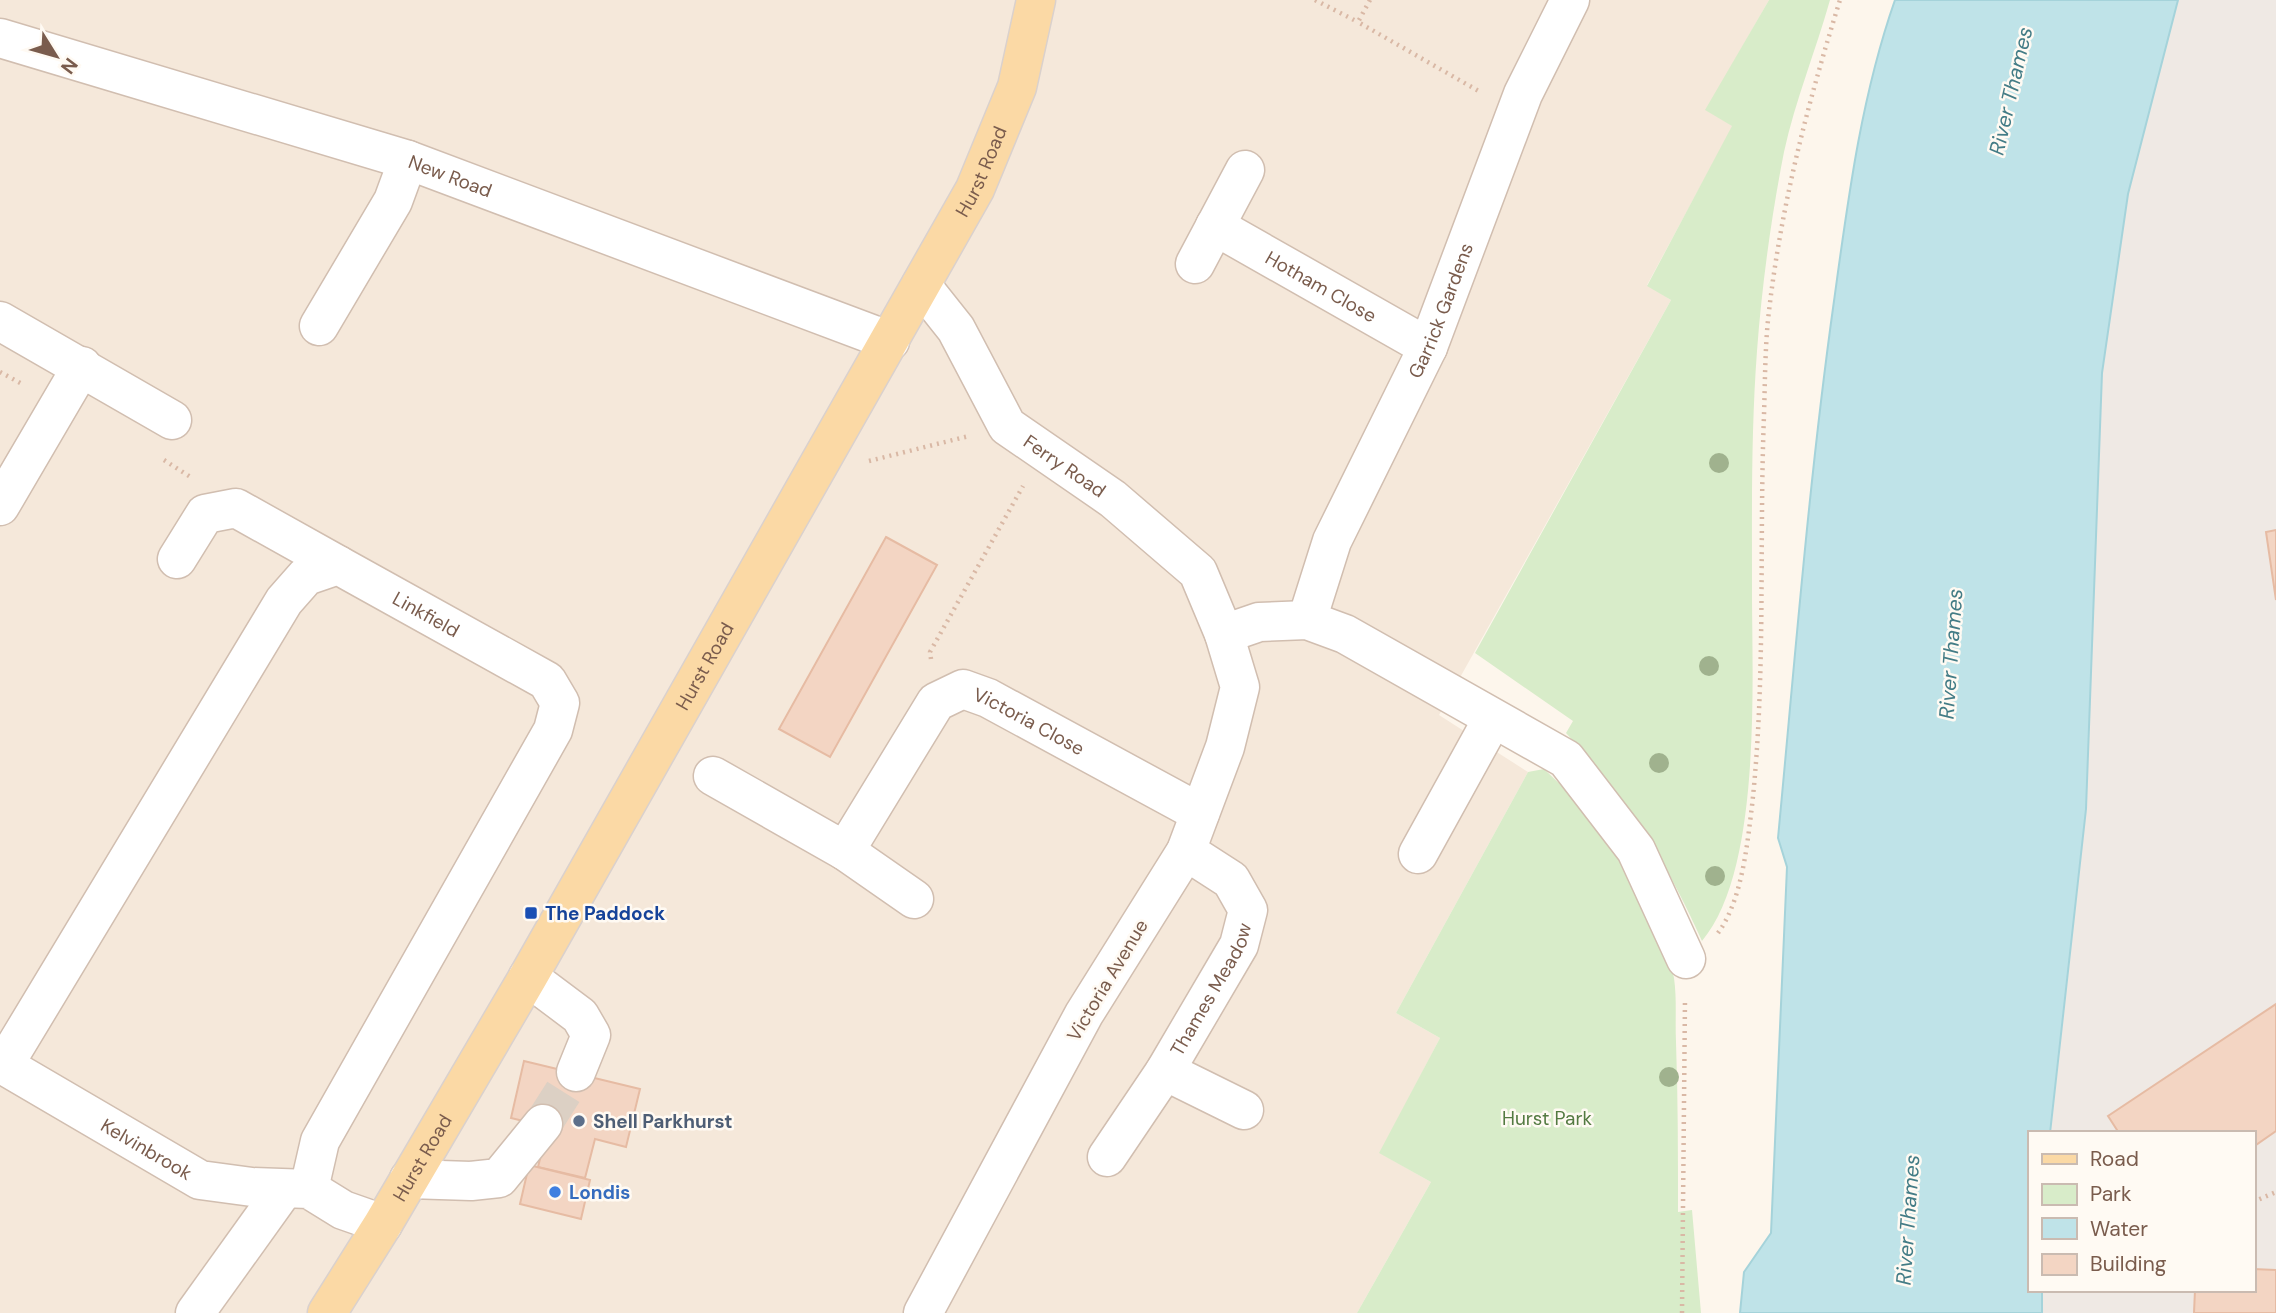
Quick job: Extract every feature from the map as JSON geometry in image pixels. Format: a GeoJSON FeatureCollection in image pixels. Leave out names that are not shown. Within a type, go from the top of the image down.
{"type":"FeatureCollection","features":[{"type":"Feature","properties":{"kind":"main road","name":"Hurst Road"},"geometry":{"type":"LineString","coordinates":[[327,1313],[410,1179],[527,977],[975,189],[1017,87],[1036,0]]}},
{"type":"Feature","properties":{"kind":"street","name":"Garrick Gardens"},"geometry":{"type":"LineString","coordinates":[[1307,620],[1332,541],[1428,347],[1517,113],[1570,0]]}},
{"type":"Feature","properties":{"kind":"street","name":"New Road"},"geometry":{"type":"LineString","coordinates":[[0,38],[408,160],[890,341]]}},
{"type":"Feature","properties":{"kind":"street"},"geometry":{"type":"LineString","coordinates":[[319,326],[393,201],[408,160]]}},
{"type":"Feature","properties":{"kind":"street"},"geometry":{"type":"LineString","coordinates":[[1195,264],[1245,170]]}},
{"type":"Feature","properties":{"kind":"street","name":"Hotham Close"},"geometry":{"type":"LineString","coordinates":[[1215,226],[1428,347]]}},
{"type":"Feature","properties":{"kind":"street","name":"Ferry Road"},"geometry":{"type":"LineString","coordinates":[[922,285],[956,329],[1007,426],[1113,499],[1198,572],[1224,634]]}},
{"type":"Feature","properties":{"kind":"street"},"geometry":{"type":"LineString","coordinates":[[0,321],[172,420]]}},
{"type":"Feature","properties":{"kind":"street"},"geometry":{"type":"LineString","coordinates":[[0,506],[82,366]]}},
{"type":"Feature","properties":{"kind":"street"},"geometry":{"type":"LineString","coordinates":[[177,559],[205,514],[236,508]]}},
{"type":"Feature","properties":{"kind":"street","name":"Linkfield"},"geometry":{"type":"LineString","coordinates":[[236,508],[547,681],[560,704],[554,730],[320,1141],[296,1189]]}},
{"type":"Feature","properties":{"kind":"street"},"geometry":{"type":"LineString","coordinates":[[2,1064],[284,601],[306,576],[338,565]]}},
{"type":"Feature","properties":{"kind":"street"},"geometry":{"type":"LineString","coordinates":[[1224,634],[1259,622],[1307,620],[1345,634],[1492,720],[1566,759],[1636,850],[1686,959]]}},
{"type":"Feature","properties":{"kind":"street","name":"Victoria Avenue"},"geometry":{"type":"LineString","coordinates":[[923,1313],[1084,1014],[1186,851],[1225,747],[1240,687],[1224,634]]}},
{"type":"Feature","properties":{"kind":"street","name":"Victoria Close"},"geometry":{"type":"LineString","coordinates":[[936,702],[963,689],[988,698],[1200,813]]}},
{"type":"Feature","properties":{"kind":"street"},"geometry":{"type":"LineString","coordinates":[[845,851],[936,702]]}},
{"type":"Feature","properties":{"kind":"street"},"geometry":{"type":"LineString","coordinates":[[1418,854],[1492,720]]}},
{"type":"Feature","properties":{"kind":"street"},"geometry":{"type":"LineString","coordinates":[[713,776],[845,851],[914,900]]}},
{"type":"Feature","properties":{"kind":"street","name":"Thames Meadow"},"geometry":{"type":"LineString","coordinates":[[1107,1157],[1165,1071],[1239,945],[1248,910],[1231,880],[1186,851]]}},
{"type":"Feature","properties":{"kind":"street"},"geometry":{"type":"LineString","coordinates":[[527,977],[580,1016],[591,1035],[576,1072]]}},
{"type":"Feature","properties":{"kind":"street","name":"Kelvinbrook"},"geometry":{"type":"LineString","coordinates":[[2,1064],[200,1180],[296,1189],[383,1224]]}},
{"type":"Feature","properties":{"kind":"street","name":"Thames Meadow"},"geometry":{"type":"LineString","coordinates":[[1165,1071],[1244,1110]]}},
{"type":"Feature","properties":{"kind":"street"},"geometry":{"type":"LineString","coordinates":[[410,1179],[471,1181],[499,1178],[543,1124]]}},
{"type":"Feature","properties":{"kind":"street"},"geometry":{"type":"LineString","coordinates":[[195,1313],[296,1189]]}},
{"type":"Feature","properties":{"kind":"path"},"geometry":{"type":"LineString","coordinates":[[1315,0],[1517,113]]}},
{"type":"Feature","properties":{"kind":"path"},"geometry":{"type":"LineString","coordinates":[[1358,22],[1370,0]]}},
{"type":"Feature","properties":{"kind":"path"},"geometry":{"type":"LineString","coordinates":[[1682,1313],[1686,959],[1710,943],[1728,919],[1747,843],[1761,725],[1760,517],[1768,322],[1784,200],[1812,90],[1840,0]]}},
{"type":"Feature","properties":{"kind":"path"},"geometry":{"type":"LineString","coordinates":[[172,420],[163,460],[236,508]]}},
{"type":"Feature","properties":{"kind":"path"},"geometry":{"type":"LineString","coordinates":[[822,459],[867,461],[1007,426]]}},
{"type":"Feature","properties":{"kind":"path"},"geometry":{"type":"LineString","coordinates":[[936,702],[930,652],[1042,452]]}},
{"type":"Feature","properties":{"kind":"path"},"geometry":{"type":"LineString","coordinates":[[2255,1201],[2276,1192]]}},
{"type":"Feature","properties":{"kind":"shaded area"},"geometry":{"type":"Polygon","coordinates":[[[0,0],[1769,0],[1706,110],[1733,126],[1647,285],[1671,300],[1439,715],[1528,772],[1396,1013],[1440,1038],[1380,1153],[1431,1182],[1357,1313],[0,1313],[0,0]]]}},
{"type":"Feature","properties":{"kind":"shaded area"},"geometry":{"type":"Polygon","coordinates":[[[2178,0],[2276,0],[2276,1313],[2042,1313],[2042,1292],[2255,1292],[2255,1131],[2050,1131],[2086,809],[2102,373],[2128,194],[2178,0]]]}},
{"type":"Feature","properties":{"kind":"green space"},"geometry":{"type":"Polygon","coordinates":[[[1769,0],[1830,0],[1789,133],[1779,177],[1768,252],[1755,381],[1750,773],[1735,869],[1721,909],[1702,941],[1674,883],[1643,831],[1608,782],[1566,733],[1573,721],[1475,653],[1671,300],[1647,286],[1732,126],[1705,110],[1769,0]]]}},
{"type":"Feature","properties":{"kind":"green space","name":"Hurst Park"},"geometry":{"type":"Polygon","coordinates":[[[1544,769],[1584,811],[1624,864],[1656,922],[1667,951],[1675,994],[1678,1212],[1692,1210],[1701,1313],[1357,1313],[1431,1182],[1379,1153],[1440,1038],[1396,1013],[1528,772],[1544,769]]]}},
{"type":"Feature","properties":{"kind":"water","name":"River Thames"},"geometry":{"type":"Polygon","coordinates":[[[1895,0],[2178,0],[2128,194],[2102,373],[2086,809],[2050,1131],[2028,1131],[2028,1292],[2042,1292],[2042,1313],[1740,1313],[1744,1272],[1771,1233],[1787,867],[1778,838],[1803,569],[1825,368],[1850,187],[1864,111],[1895,0]]]}},
{"type":"Feature","properties":{"kind":"building"},"geometry":{"type":"Polygon","coordinates":[[[2276,530],[2276,600],[2266,532],[2276,530]]]}},
{"type":"Feature","properties":{"kind":"building"},"geometry":{"type":"Polygon","coordinates":[[[886,537],[937,565],[830,757],[779,729],[886,537]]]}},
{"type":"Feature","properties":{"kind":"building"},"geometry":{"type":"Polygon","coordinates":[[[2276,1004],[2276,1131],[2255,1146],[2255,1131],[2118,1131],[2108,1116],[2276,1004]]]}},
{"type":"Feature","properties":{"kind":"building","name":"Shell Parkhurst"},"geometry":{"type":"Polygon","coordinates":[[[524,1061],[640,1089],[626,1147],[595,1139],[585,1178],[538,1167],[548,1127],[511,1118],[524,1061]]]}},
{"type":"Feature","properties":{"kind":"building","name":"Londis"},"geometry":{"type":"Polygon","coordinates":[[[529,1165],[590,1180],[581,1219],[520,1204],[529,1165]]]}},
{"type":"Feature","properties":{"kind":"building"},"geometry":{"type":"Polygon","coordinates":[[[2255,1269],[2276,1270],[2276,1313],[2194,1313],[2195,1292],[2255,1292],[2255,1269]]]}},
{"type":"Feature","properties":{"kind":"tunnel"},"geometry":{"type":"LineString","coordinates":[[543,1124],[576,1072]]}},
{"type":"Feature","properties":{"kind":"place","name":"The Paddock"},"geometry":{"type":"Point","coordinates":[531,913]}},
{"type":"Feature","properties":{"kind":"place","name":"Shell Parkhurst"},"geometry":{"type":"Point","coordinates":[579,1121]}},
{"type":"Feature","properties":{"kind":"place","name":"Londis"},"geometry":{"type":"Point","coordinates":[555,1192]}}]}
